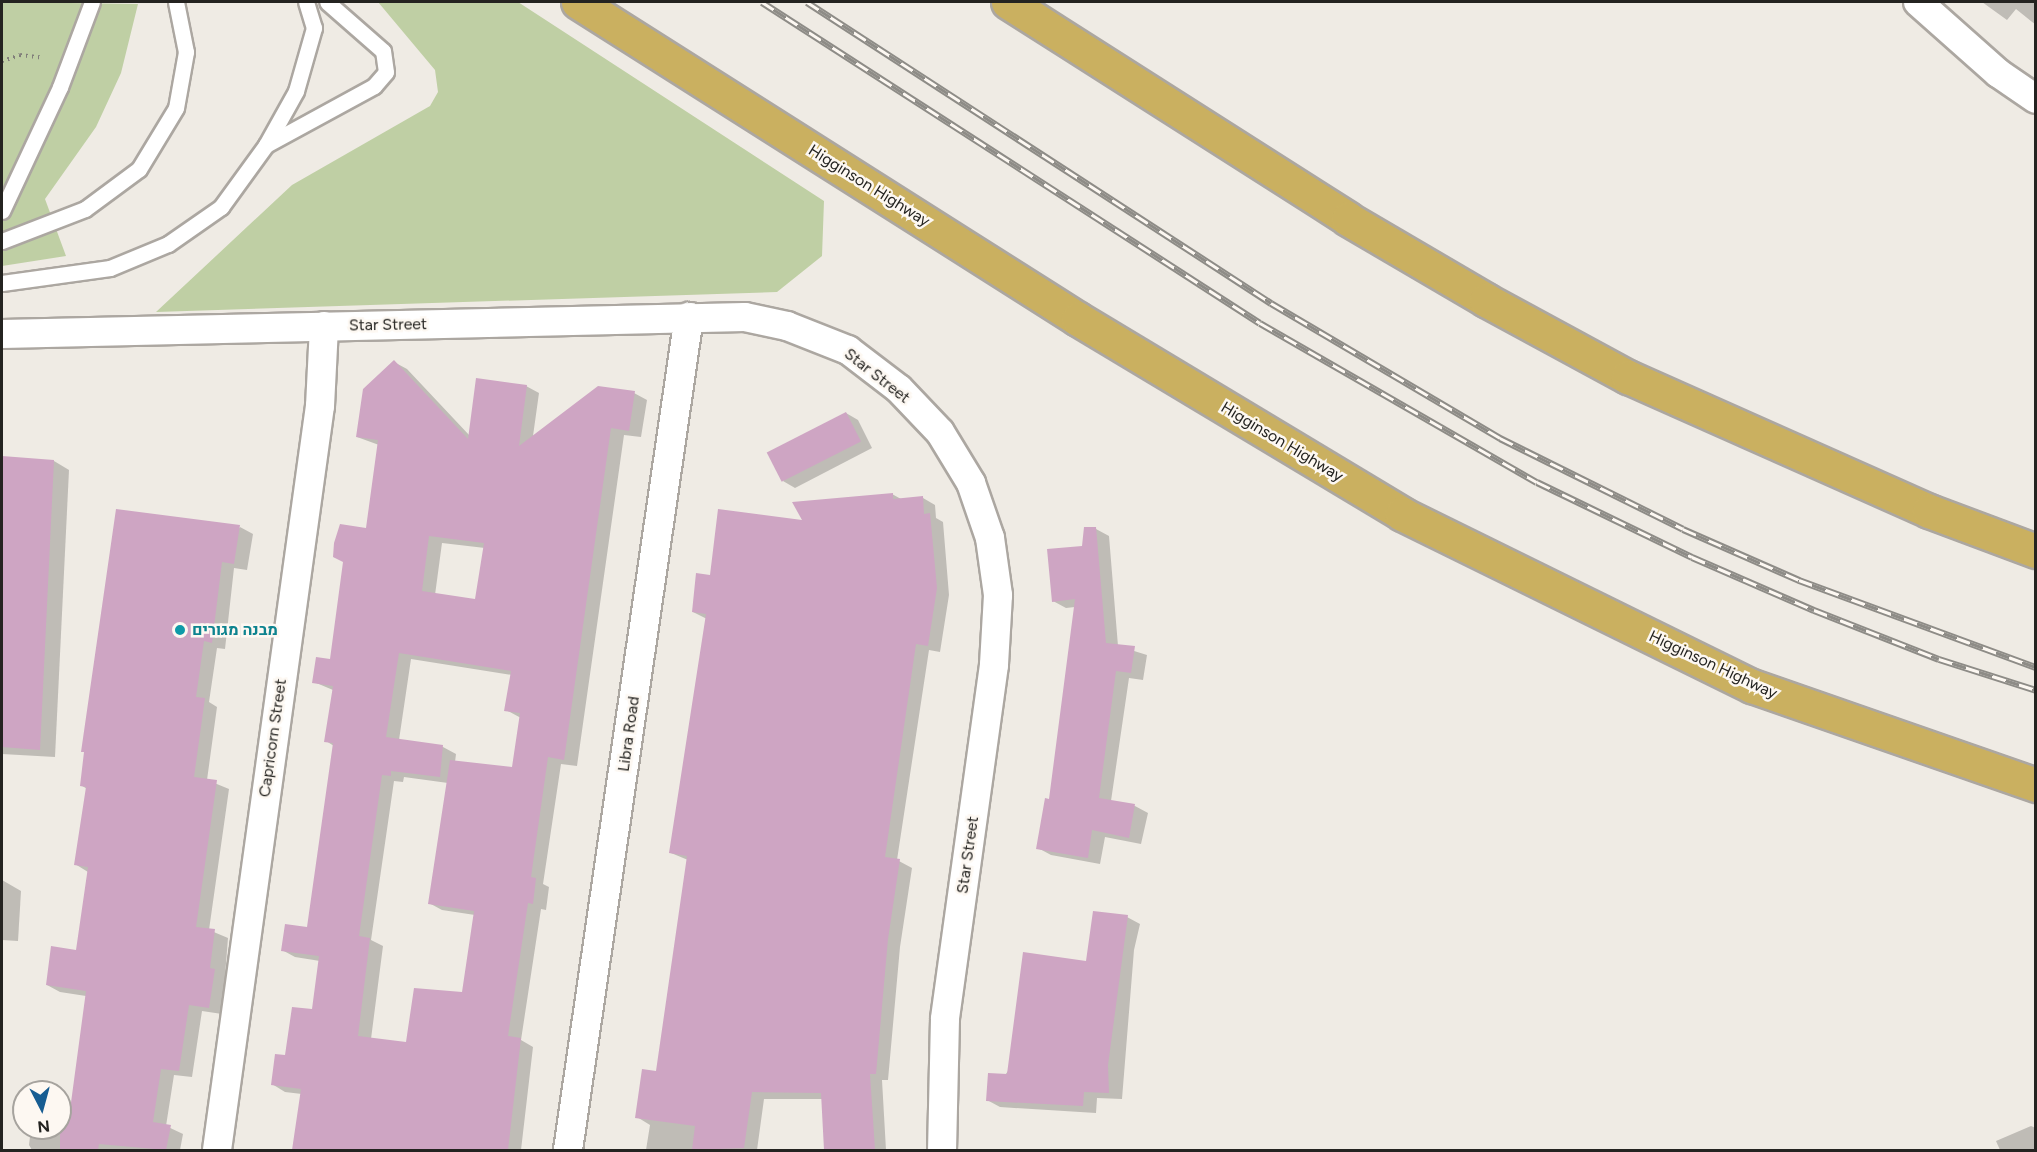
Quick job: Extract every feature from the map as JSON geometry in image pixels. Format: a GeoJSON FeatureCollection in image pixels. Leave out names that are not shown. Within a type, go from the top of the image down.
{"type":"FeatureCollection","features":[{"type":"Feature","properties":{"kind":"highway","name":"Higginson Highway"},"geometry":{"type":"LineString","coordinates":[[578,2],[1078,319],[1402,514],[1752,686],[2036,785]]}},
{"type":"Feature","properties":{"kind":"highway"},"geometry":{"type":"LineString","coordinates":[[1008,2],[1348,219],[1628,377],[1918,506],[2036,551]]}},
{"type":"Feature","properties":{"kind":"street"},"geometry":{"type":"LineString","coordinates":[[1918,2],[1989,66],[2036,99]]}},
{"type":"Feature","properties":{"kind":"street","name":"Libra Road"},"geometry":{"type":"LineString","coordinates":[[568,1150],[689,317]]}},
{"type":"Feature","properties":{"kind":"street","name":"Star Street"},"geometry":{"type":"LineString","coordinates":[[2,334],[103,335],[324,326],[745,317],[788,327],[848,350],[899,389],[940,432],[971,483],[990,538],[998,596],[994,665],[945,1019],[942,1150]]}},
{"type":"Feature","properties":{"kind":"street","name":"Capricorn Street"},"geometry":{"type":"LineString","coordinates":[[217,1150],[320,406],[324,326]]}},
{"type":"Feature","properties":{"kind":"lane"},"geometry":{"type":"LineString","coordinates":[[2,211],[70,62],[92,2]]}},
{"type":"Feature","properties":{"kind":"lane"},"geometry":{"type":"LineString","coordinates":[[2,241],[85,209],[139,169],[176,108],[186,52],[176,2]]}},
{"type":"Feature","properties":{"kind":"lane"},"geometry":{"type":"LineString","coordinates":[[2,283],[110,268],[168,244],[221,207],[266,145],[296,91],[314,28],[306,2]]}},
{"type":"Feature","properties":{"kind":"lane"},"geometry":{"type":"LineString","coordinates":[[266,145],[374,86],[387,72],[383,51],[327,2]]}},
{"type":"Feature","properties":{"kind":"path"},"geometry":{"type":"LineString","coordinates":[[2,61],[20,55],[70,62]]}},
{"type":"Feature","properties":{"kind":"green space"},"geometry":{"type":"Polygon","coordinates":[[[2,2],[138,4],[121,73],[96,127],[45,199],[66,256],[2,266],[2,2]]]}},
{"type":"Feature","properties":{"kind":"green space"},"geometry":{"type":"Polygon","coordinates":[[[378,2],[518,2],[824,201],[822,256],[777,292],[156,312],[292,185],[430,106],[438,92],[435,70],[378,2]]]}},
{"type":"Feature","properties":{"kind":"building"},"geometry":{"type":"Polygon","coordinates":[[[394,360],[468,439],[476,378],[527,385],[519,446],[598,386],[635,391],[629,431],[611,428],[564,760],[548,757],[531,877],[536,878],[533,904],[528,903],[508,1036],[521,1038],[508,1150],[292,1150],[301,1089],[271,1085],[275,1054],[285,1055],[292,1007],[312,1009],[319,956],[281,951],[285,924],[307,927],[333,743],[324,742],[333,686],[312,683],[316,657],[330,659],[343,562],[333,557],[334,543],[340,524],[366,528],[378,440],[356,437],[363,389],[394,360]],[[429,536],[422,591],[475,599],[484,543],[429,536]],[[399,653],[386,737],[443,745],[440,777],[391,771],[391,776],[382,775],[359,936],[370,938],[358,1036],[406,1042],[414,988],[462,992],[474,911],[428,904],[450,760],[512,767],[520,713],[504,711],[511,671],[399,653]]]}},
{"type":"Feature","properties":{"kind":"building"},"geometry":{"type":"Polygon","coordinates":[[[846,412],[861,441],[782,482],[767,452],[846,412]]]}},
{"type":"Feature","properties":{"kind":"building"},"geometry":{"type":"Polygon","coordinates":[[[2,456],[54,460],[40,750],[2,747],[2,456]]]}},
{"type":"Feature","properties":{"kind":"building"},"geometry":{"type":"Polygon","coordinates":[[[893,493],[893,499],[923,496],[924,514],[930,513],[937,588],[928,646],[916,644],[885,857],[900,859],[888,939],[876,1074],[870,1074],[875,1150],[824,1150],[821,1093],[752,1092],[744,1148],[692,1150],[695,1126],[635,1118],[642,1069],[656,1071],[687,856],[669,853],[706,614],[692,612],[696,573],[710,575],[718,509],[802,520],[792,502],[893,493]]]}},
{"type":"Feature","properties":{"kind":"building"},"geometry":{"type":"Polygon","coordinates":[[[116,509],[240,525],[234,564],[222,562],[212,643],[204,641],[196,697],[205,698],[194,777],[217,780],[196,927],[215,929],[210,968],[215,969],[209,1008],[189,1005],[179,1071],[161,1069],[153,1122],[171,1125],[166,1150],[99,1144],[98,1150],[60,1150],[60,1140],[72,1140],[72,1095],[86,991],[46,985],[51,946],[76,950],[88,867],[74,865],[86,787],[80,786],[84,752],[81,752],[116,509]]]}},
{"type":"Feature","properties":{"kind":"building"},"geometry":{"type":"Polygon","coordinates":[[[1084,527],[1096,527],[1106,643],[1135,646],[1131,673],[1116,671],[1099,798],[1135,804],[1129,838],[1092,830],[1088,858],[1036,849],[1045,798],[1049,799],[1075,599],[1052,602],[1047,549],[1082,546],[1084,527]]]}},
{"type":"Feature","properties":{"kind":"building"},"geometry":{"type":"Polygon","coordinates":[[[1093,911],[1128,915],[1108,1065],[1109,1093],[1084,1092],[1083,1106],[986,1101],[988,1073],[1007,1074],[1023,952],[1086,961],[1093,911]]]}},
{"type":"Feature","properties":{"kind":"railway"},"geometry":{"type":"LineString","coordinates":[[762,2],[1260,323],[1537,482],[1692,557],[1814,610],[1939,659],[2036,690]]}},
{"type":"Feature","properties":{"kind":"railway"},"geometry":{"type":"LineString","coordinates":[[807,2],[1271,303],[1500,438],[1683,529],[1799,580],[2036,667]]}},
{"type":"Feature","properties":{"kind":"place","name":"מבנה מגורים"},"geometry":{"type":"Point","coordinates":[180,630]}}]}
